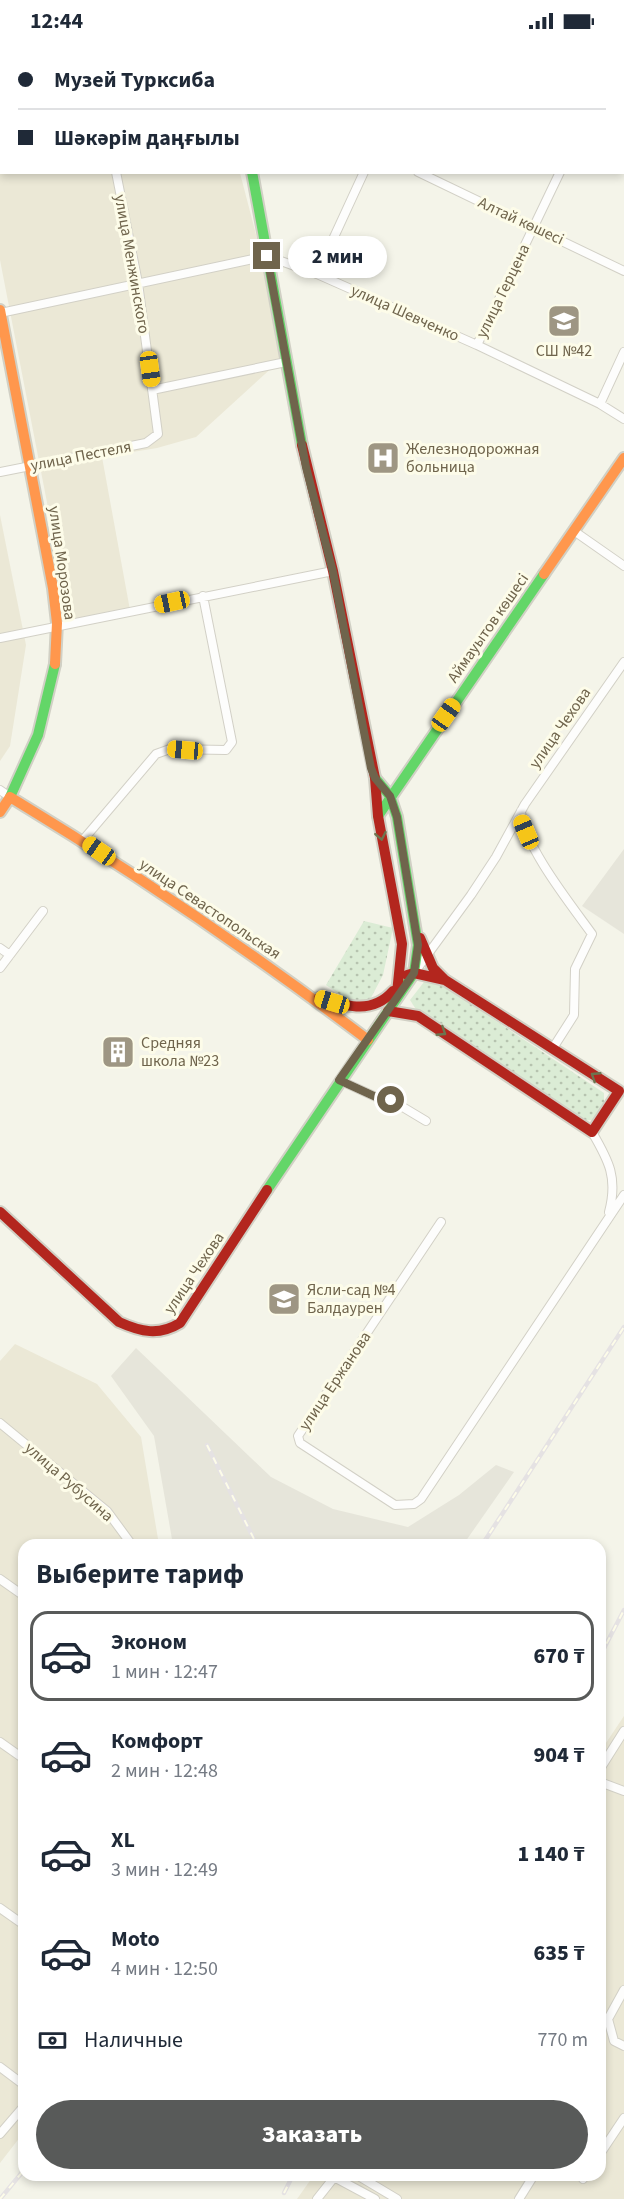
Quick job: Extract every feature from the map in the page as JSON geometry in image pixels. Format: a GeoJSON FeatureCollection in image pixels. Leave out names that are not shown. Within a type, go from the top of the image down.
{"type":"FeatureCollection","features":[{"type":"Feature","properties":{"kind":"main road"},"geometry":{"type":"LineString","coordinates":[[252,174],[306,467],[333,572],[375,778],[378,816],[402,944],[398,988],[386,1002],[375,1007],[354,1008],[311,996]]}},
{"type":"Feature","properties":{"kind":"main road","name":"улица Морозова"},"geometry":{"type":"LineString","coordinates":[[0,312],[32,465],[57,626],[52,684],[44,721],[30,760],[0,812]]}},
{"type":"Feature","properties":{"kind":"main road","name":"Аймауытов көшесі"},"geometry":{"type":"LineString","coordinates":[[378,816],[624,458]]}},
{"type":"Feature","properties":{"kind":"main road"},"geometry":{"type":"LineString","coordinates":[[375,778],[390,796],[397,817],[418,945],[414,973],[445,980]]}},
{"type":"Feature","properties":{"kind":"main road","name":"улица Севастопольская"},"geometry":{"type":"LineString","coordinates":[[10,796],[83,840],[311,996],[368,1040]]}},
{"type":"Feature","properties":{"kind":"main road"},"geometry":{"type":"LineString","coordinates":[[388,1011],[406,1012],[418,1016],[592,1132],[621,1091],[445,980],[433,968],[415,925]]}},
{"type":"Feature","properties":{"kind":"main road","name":"улица Чехова"},"geometry":{"type":"LineString","coordinates":[[0,1212],[119,1322],[138,1331],[154,1333],[169,1331],[180,1323],[339,1080],[388,1011],[398,988],[414,973]]}},
{"type":"Feature","properties":{"kind":"main road"},"geometry":{"type":"LineString","coordinates":[[398,988],[418,1016]]}},
{"type":"Feature","properties":{"kind":"street","name":"улица Менжинского"},"geometry":{"type":"LineString","coordinates":[[116,174],[138,284],[158,434]]}},
{"type":"Feature","properties":{"kind":"street"},"geometry":{"type":"LineString","coordinates":[[317,274],[363,174]]}},
{"type":"Feature","properties":{"kind":"street","name":"Алтай көшесі"},"geometry":{"type":"LineString","coordinates":[[422,174],[624,271]]}},
{"type":"Feature","properties":{"kind":"street","name":"улица Герцена"},"geometry":{"type":"LineString","coordinates":[[477,345],[559,174]]}},
{"type":"Feature","properties":{"kind":"street"},"geometry":{"type":"LineString","coordinates":[[0,312],[267,256]]}},
{"type":"Feature","properties":{"kind":"street","name":"улица Шевченко"},"geometry":{"type":"LineString","coordinates":[[267,256],[317,274],[477,345],[600,404],[624,419]]}},
{"type":"Feature","properties":{"kind":"street"},"geometry":{"type":"LineString","coordinates":[[600,404],[624,352]]}},
{"type":"Feature","properties":{"kind":"street"},"geometry":{"type":"LineString","coordinates":[[153,390],[286,362]]}},
{"type":"Feature","properties":{"kind":"street","name":"улица Пестеля"},"geometry":{"type":"LineString","coordinates":[[0,472],[146,443],[158,434]]}},
{"type":"Feature","properties":{"kind":"street"},"geometry":{"type":"LineString","coordinates":[[574,531],[624,566]]}},
{"type":"Feature","properties":{"kind":"street"},"geometry":{"type":"LineString","coordinates":[[0,638],[333,572]]}},
{"type":"Feature","properties":{"kind":"street"},"geometry":{"type":"LineString","coordinates":[[83,840],[156,754],[170,749],[226,750],[230,747],[232,742],[203,596]]}},
{"type":"Feature","properties":{"kind":"street","name":"улица Чехова"},"geometry":{"type":"LineString","coordinates":[[414,973],[496,857],[521,812],[624,662]]}},
{"type":"Feature","properties":{"kind":"street","name":"улица Севастопольская"},"geometry":{"type":"LineString","coordinates":[[0,790],[10,796]]}},
{"type":"Feature","properties":{"kind":"street"},"geometry":{"type":"LineString","coordinates":[[521,812],[522,821],[537,851],[592,934],[575,969],[574,1015],[553,1048]]}},
{"type":"Feature","properties":{"kind":"street"},"geometry":{"type":"LineString","coordinates":[[0,968],[43,911]]}},
{"type":"Feature","properties":{"kind":"street"},"geometry":{"type":"LineString","coordinates":[[0,948],[10,955]]}},
{"type":"Feature","properties":{"kind":"street"},"geometry":{"type":"LineString","coordinates":[[339,1080],[376,1097],[391,1100],[426,1121]]}},
{"type":"Feature","properties":{"kind":"street"},"geometry":{"type":"LineString","coordinates":[[592,1132],[609,1165],[614,1181],[608,1219]]}},
{"type":"Feature","properties":{"kind":"street","name":"улица Ержанова"},"geometry":{"type":"LineString","coordinates":[[441,1222],[298,1436],[300,1443],[395,1505],[414,1504],[421,1499],[624,1195]]}},
{"type":"Feature","properties":{"kind":"street","name":"улица Рубусина"},"geometry":{"type":"LineString","coordinates":[[0,1424],[107,1511],[128,1539]]}},
{"type":"Feature","properties":{"kind":"street"},"geometry":{"type":"LineString","coordinates":[[0,1579],[18,1592]]}},
{"type":"Feature","properties":{"kind":"street"},"geometry":{"type":"LineString","coordinates":[[606,1760],[624,1731]]}},
{"type":"Feature","properties":{"kind":"street"},"geometry":{"type":"LineString","coordinates":[[0,1742],[18,1755]]}},
{"type":"Feature","properties":{"kind":"street"},"geometry":{"type":"LineString","coordinates":[[606,1784],[624,1791]]}},
{"type":"Feature","properties":{"kind":"street"},"geometry":{"type":"LineString","coordinates":[[0,1908],[18,1920]]}},
{"type":"Feature","properties":{"kind":"street"},"geometry":{"type":"LineString","coordinates":[[624,1990],[608,2019],[614,2041],[624,2046]]}},
{"type":"Feature","properties":{"kind":"street"},"geometry":{"type":"LineString","coordinates":[[0,2067],[18,2080]]}},
{"type":"Feature","properties":{"kind":"street"},"geometry":{"type":"LineString","coordinates":[[0,2134],[18,2113]]}},
{"type":"Feature","properties":{"kind":"street"},"geometry":{"type":"LineString","coordinates":[[606,2145],[624,2118]]}},
{"type":"Feature","properties":{"kind":"street"},"geometry":{"type":"LineString","coordinates":[[317,2199],[331,2181]]}},
{"type":"Feature","properties":{"kind":"street"},"geometry":{"type":"LineString","coordinates":[[344,2181],[375,2199]]}},
{"type":"Feature","properties":{"kind":"street"},"geometry":{"type":"LineString","coordinates":[[367,2181],[397,2199]]}},
{"type":"Feature","properties":{"kind":"street"},"geometry":{"type":"LineString","coordinates":[[519,2199],[530,2181]]}},
{"type":"Feature","properties":{"kind":"shaded area"},"geometry":{"type":"Polygon","coordinates":[[[0,174],[240,174],[287,354],[196,437],[157,448],[102,457],[130,610],[70,621],[0,260],[0,174]]]}},
{"type":"Feature","properties":{"kind":"shaded area"},"geometry":{"type":"Polygon","coordinates":[[[0,515],[26,645],[10,746],[0,761],[0,515]]]}},
{"type":"Feature","properties":{"kind":"shaded area"},"geometry":{"type":"Polygon","coordinates":[[[624,849],[624,934],[582,906],[624,849]]]}},
{"type":"Feature","properties":{"kind":"shaded area"},"geometry":{"type":"Polygon","coordinates":[[[15,1344],[97,1384],[141,1437],[158,1539],[18,1539],[18,2140],[0,2163],[0,1361],[15,1344]]]}},
{"type":"Feature","properties":{"kind":"shaded area"},"geometry":{"type":"Polygon","coordinates":[[[136,1348],[271,1477],[333,1509],[408,1527],[459,1495],[496,1465],[514,1472],[467,1539],[172,1539],[154,1436],[111,1376],[136,1348]]]}},
{"type":"Feature","properties":{"kind":"shaded area"},"geometry":{"type":"Polygon","coordinates":[[[624,1716],[624,2199],[297,2199],[310,2181],[606,2181],[606,1743],[624,1716]]]}},
{"type":"Feature","properties":{"kind":"green space"},"geometry":{"type":"Polygon","coordinates":[[[364,921],[393,928],[383,975],[364,1011],[326,985],[364,921]]]}},
{"type":"Feature","properties":{"kind":"green space"},"geometry":{"type":"Polygon","coordinates":[[[436,981],[604,1093],[604,1104],[592,1120],[580,1121],[417,1011],[410,1000],[424,982],[436,981]]]}},
{"type":"Feature","properties":{"kind":"railway"},"geometry":{"type":"LineString","coordinates":[[486,1539],[624,1327]]}},
{"type":"Feature","properties":{"kind":"railway"},"geometry":{"type":"LineString","coordinates":[[207,1445],[254,1539]]}},
{"type":"Feature","properties":{"kind":"railway"},"geometry":{"type":"LineString","coordinates":[[606,1644],[624,1610]]}},
{"type":"Feature","properties":{"kind":"railway"},"geometry":{"type":"LineString","coordinates":[[0,2199],[18,2177]]}},
{"type":"Feature","properties":{"kind":"railway"},"geometry":{"type":"LineString","coordinates":[[284,2193],[290,2181]]}},
{"type":"Feature","properties":{"kind":"traffic: fast"},"geometry":{"type":"LineString","coordinates":[[252,174],[302,445]]}},
{"type":"Feature","properties":{"kind":"traffic: fast"},"geometry":{"type":"LineString","coordinates":[[378,816],[544,574]]}},
{"type":"Feature","properties":{"kind":"traffic: fast"},"geometry":{"type":"LineString","coordinates":[[10,797],[38,735],[55,664]]}},
{"type":"Feature","properties":{"kind":"traffic: fast"},"geometry":{"type":"LineString","coordinates":[[267,1190],[414,973],[418,945],[397,817],[390,796],[375,778]]}},
{"type":"Feature","properties":{"kind":"traffic: slow"},"geometry":{"type":"LineString","coordinates":[[0,310],[53,588],[57,623],[55,664]]}},
{"type":"Feature","properties":{"kind":"traffic: slow"},"geometry":{"type":"LineString","coordinates":[[544,574],[624,458]]}},
{"type":"Feature","properties":{"kind":"traffic: slow"},"geometry":{"type":"LineString","coordinates":[[0,812],[10,797],[56,825],[192,914],[368,1040]]}},
{"type":"Feature","properties":{"kind":"traffic: jam"},"geometry":{"type":"LineString","coordinates":[[302,445],[333,571],[375,778],[378,816],[402,944],[397,993]]}},
{"type":"Feature","properties":{"kind":"traffic: jam"},"geometry":{"type":"LineString","coordinates":[[420,938],[433,968],[445,980]]}},
{"type":"Feature","properties":{"kind":"traffic: jam"},"geometry":{"type":"LineString","coordinates":[[388,1011],[418,1016],[592,1132],[619,1091],[445,980],[414,973],[407,975]]}},
{"type":"Feature","properties":{"kind":"traffic: jam"},"geometry":{"type":"LineString","coordinates":[[319,998],[358,1007],[385,999],[393,991]]}},
{"type":"Feature","properties":{"kind":"traffic: jam"},"geometry":{"type":"LineString","coordinates":[[0,1212],[119,1322],[142,1330],[157,1331],[180,1323],[267,1190]]}},
{"type":"Feature","properties":{"kind":"place","name":"СШ №42"},"geometry":{"type":"Point","coordinates":[564,321]}},
{"type":"Feature","properties":{"kind":"place","name":"Железнодорожная больница"},"geometry":{"type":"Point","coordinates":[383,458]}},
{"type":"Feature","properties":{"kind":"place","name":"Средняя школа №23"},"geometry":{"type":"Point","coordinates":[118,1052]}},
{"type":"Feature","properties":{"kind":"place","name":"Ясли-сад №4 Балдаурен"},"geometry":{"type":"Point","coordinates":[284,1299]}},
{"type":"Feature","properties":{"kind":"route"},"geometry":{"type":"LineString","coordinates":[[267,256],[306,467],[333,572],[371,768],[375,778],[390,796],[397,817],[418,945],[414,973],[397,994],[388,1011],[339,1080],[376,1097],[391,1100]]}}]}
